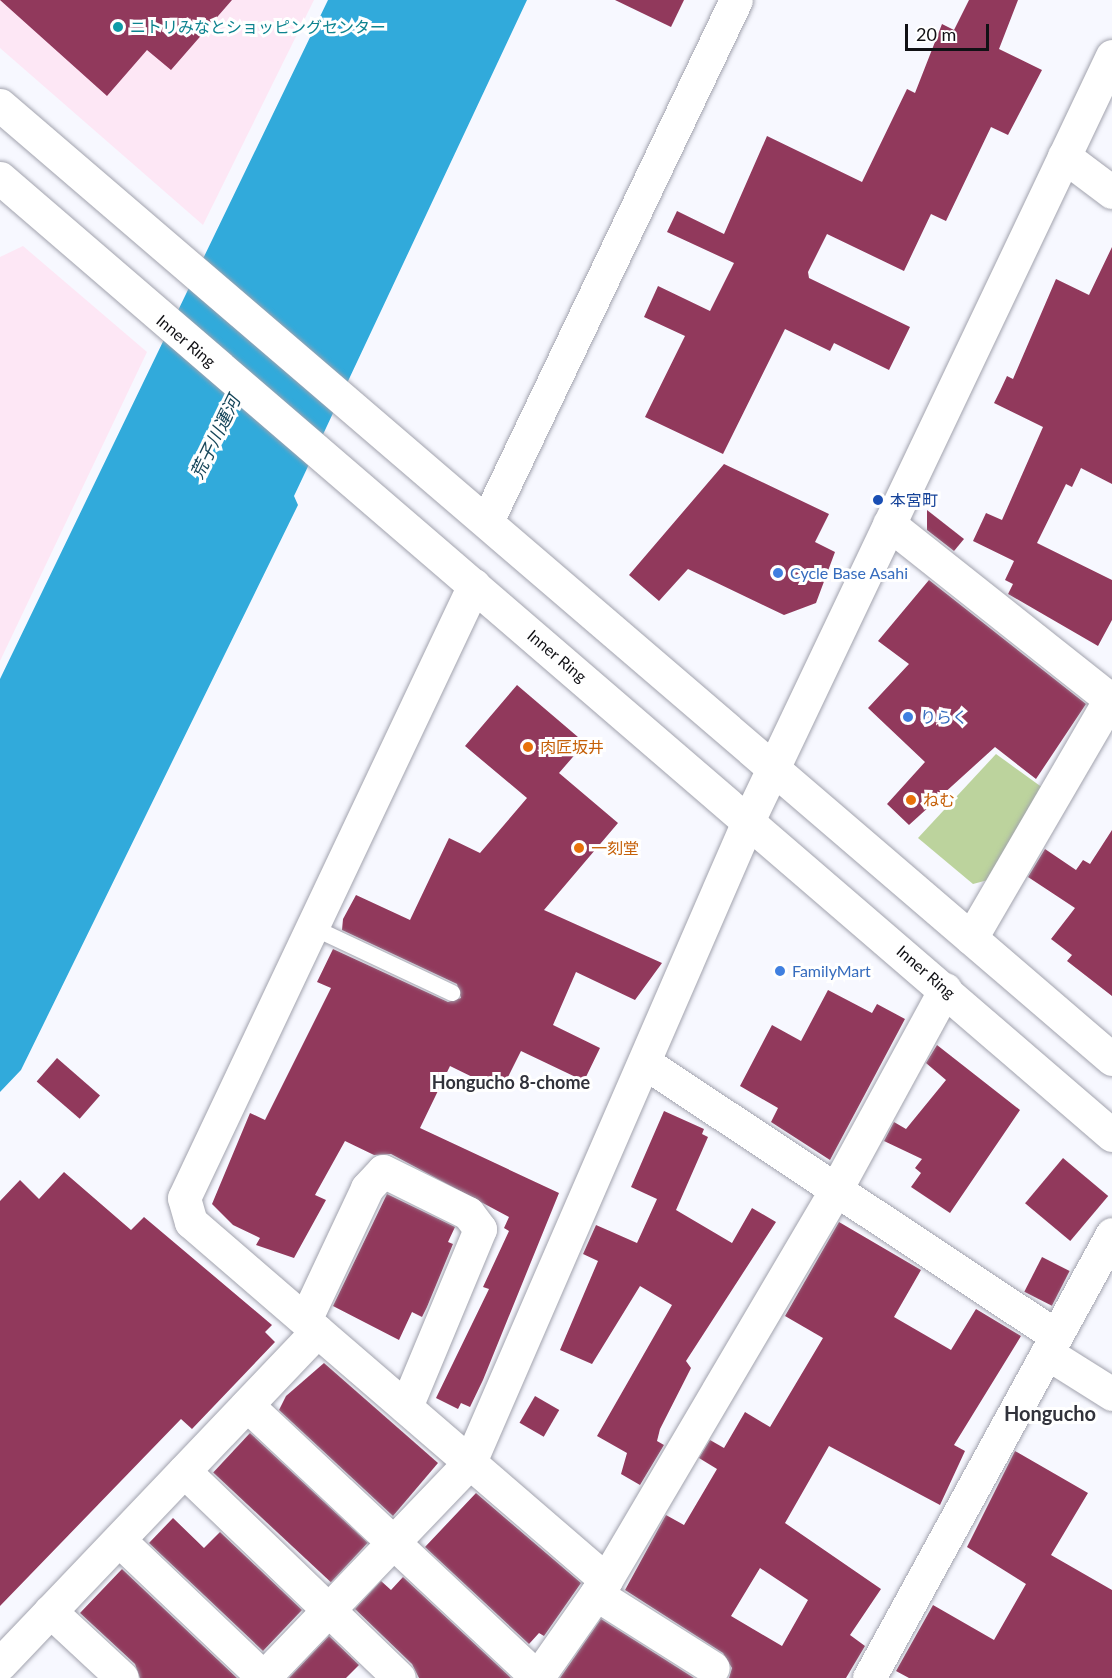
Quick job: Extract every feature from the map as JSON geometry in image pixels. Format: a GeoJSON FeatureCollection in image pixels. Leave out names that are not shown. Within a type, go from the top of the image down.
{"type":"FeatureCollection","features":[{"type":"Feature","properties":{"kind":"street"},"geometry":{"type":"LineString","coordinates":[[487,521],[736,0]]}},
{"type":"Feature","properties":{"kind":"street"},"geometry":{"type":"LineString","coordinates":[[119,1539],[264,1678],[470,1462],[647,1064],[749,819],[1112,56]]}},
{"type":"Feature","properties":{"kind":"street"},"geometry":{"type":"LineString","coordinates":[[0,105],[1112,1059]]}},
{"type":"Feature","properties":{"kind":"street"},"geometry":{"type":"LineString","coordinates":[[1065,156],[1112,192]]}},
{"type":"Feature","properties":{"kind":"street","name":"Inner Ring"},"geometry":{"type":"LineString","coordinates":[[3,190],[160,319],[749,819],[1112,1135]]}},
{"type":"Feature","properties":{"kind":"street"},"geometry":{"type":"LineString","coordinates":[[889,524],[1111,699],[971,938]]}},
{"type":"Feature","properties":{"kind":"street"},"geometry":{"type":"LineString","coordinates":[[474,585],[184,1198],[190,1222],[470,1462],[601,1587],[713,1668]]}},
{"type":"Feature","properties":{"kind":"street"},"geometry":{"type":"LineString","coordinates":[[247,1405],[537,1678],[601,1587],[835,1191],[945,989]]}},
{"type":"Feature","properties":{"kind":"street"},"geometry":{"type":"LineString","coordinates":[[647,1064],[835,1191],[1052,1345],[1112,1394]]}},
{"type":"Feature","properties":{"kind":"street"},"geometry":{"type":"LineString","coordinates":[[0,1664],[247,1405],[311,1325],[367,1188],[383,1171],[468,1214],[480,1229],[406,1407]]}},
{"type":"Feature","properties":{"kind":"street"},"geometry":{"type":"LineString","coordinates":[[869,1678],[1112,1234]]}},
{"type":"Feature","properties":{"kind":"street"},"geometry":{"type":"LineString","coordinates":[[184,1471],[399,1678]]}},
{"type":"Feature","properties":{"kind":"street"},"geometry":{"type":"LineString","coordinates":[[50,1611],[122,1678]]}},
{"type":"Feature","properties":{"kind":"lane"},"geometry":{"type":"LineString","coordinates":[[312,927],[452,993]]}},
{"type":"Feature","properties":{"kind":"shaded area"},"geometry":{"type":"Polygon","coordinates":[[[0,0],[314,0],[203,225],[0,48],[0,0]]]}},
{"type":"Feature","properties":{"kind":"shaded area"},"geometry":{"type":"Polygon","coordinates":[[[23,246],[147,352],[0,661],[0,257],[23,246]]]}},
{"type":"Feature","properties":{"kind":"green space"},"geometry":{"type":"Polygon","coordinates":[[[996,754],[1043,788],[988,880],[973,884],[918,838],[996,754]]]}},
{"type":"Feature","properties":{"kind":"water","name":"荒子川運河"},"geometry":{"type":"Polygon","coordinates":[[[328,0],[527,0],[294,496],[298,505],[21,1070],[0,1092],[0,679],[328,0]]]}},
{"type":"Feature","properties":{"kind":"building","name":"ニトリみなとショッピングセンター"},"geometry":{"type":"Polygon","coordinates":[[[0,0],[232,0],[171,70],[147,50],[107,96],[0,0]]]}},
{"type":"Feature","properties":{"kind":"building"},"geometry":{"type":"Polygon","coordinates":[[[615,0],[684,0],[671,27],[615,0]]]}},
{"type":"Feature","properties":{"kind":"building"},"geometry":{"type":"Polygon","coordinates":[[[969,0],[1018,0],[999,49],[1042,70],[1008,135],[991,127],[946,221],[931,214],[904,271],[827,234],[808,272],[809,278],[910,327],[889,370],[834,343],[830,351],[785,329],[723,454],[645,417],[685,336],[644,317],[658,286],[710,311],[734,263],[667,232],[677,211],[724,234],[767,136],[862,182],[907,89],[915,93],[942,24],[954,30],[969,0]]]}},
{"type":"Feature","properties":{"kind":"building"},"geometry":{"type":"Polygon","coordinates":[[[1112,247],[1112,484],[1081,468],[1072,487],[1066,484],[1037,543],[1112,580],[1112,620],[1098,646],[1008,594],[1013,584],[1005,580],[1014,561],[973,541],[986,513],[1002,520],[1043,427],[994,403],[1007,376],[1013,379],[1056,279],[1089,295],[1112,247]]]}},
{"type":"Feature","properties":{"kind":"building"},"geometry":{"type":"Polygon","coordinates":[[[724,464],[829,514],[815,542],[835,552],[816,603],[784,615],[688,569],[659,601],[629,575],[724,464]]]}},
{"type":"Feature","properties":{"kind":"building"},"geometry":{"type":"Polygon","coordinates":[[[927,510],[964,539],[954,551],[927,530],[927,510]]]}},
{"type":"Feature","properties":{"kind":"building"},"geometry":{"type":"Polygon","coordinates":[[[929,580],[1086,704],[1036,779],[995,747],[909,825],[887,804],[925,762],[868,708],[909,664],[878,641],[929,580]]]}},
{"type":"Feature","properties":{"kind":"building"},"geometry":{"type":"Polygon","coordinates":[[[517,685],[585,743],[559,773],[618,823],[544,910],[662,963],[635,1000],[576,972],[553,1025],[600,1048],[584,1081],[521,1051],[501,1091],[450,1066],[420,1128],[559,1193],[483,1380],[470,1407],[461,1403],[458,1409],[436,1398],[489,1289],[483,1287],[509,1231],[504,1228],[509,1217],[391,1154],[374,1155],[345,1141],[315,1195],[326,1200],[294,1258],[256,1245],[260,1238],[233,1225],[212,1204],[250,1113],[265,1120],[331,988],[317,982],[333,949],[448,1002],[461,998],[457,984],[342,930],[343,919],[356,895],[410,920],[449,838],[480,853],[527,798],[465,746],[517,685]]]}},
{"type":"Feature","properties":{"kind":"building"},"geometry":{"type":"Polygon","coordinates":[[[1112,830],[1112,996],[1067,961],[1072,955],[1051,939],[1075,908],[1028,877],[1045,849],[1076,870],[1083,860],[1090,864],[1112,830]]]}},
{"type":"Feature","properties":{"kind":"building"},"geometry":{"type":"Polygon","coordinates":[[[828,990],[872,1013],[877,1004],[905,1019],[830,1160],[771,1122],[778,1108],[740,1086],[772,1025],[801,1041],[828,990]]]}},
{"type":"Feature","properties":{"kind":"building"},"geometry":{"type":"Polygon","coordinates":[[[937,1045],[1020,1110],[950,1213],[911,1187],[921,1173],[915,1168],[922,1159],[884,1141],[894,1122],[906,1129],[946,1080],[926,1063],[937,1045]]]}},
{"type":"Feature","properties":{"kind":"building"},"geometry":{"type":"Polygon","coordinates":[[[57,1058],[100,1095],[80,1119],[37,1081],[57,1058]]]}},
{"type":"Feature","properties":{"kind":"building"},"geometry":{"type":"Polygon","coordinates":[[[664,1111],[704,1129],[702,1134],[708,1137],[676,1210],[732,1243],[752,1208],[776,1222],[686,1361],[691,1368],[660,1429],[657,1441],[664,1445],[640,1485],[621,1474],[627,1453],[597,1436],[672,1305],[640,1286],[592,1364],[560,1350],[598,1261],[583,1254],[596,1225],[637,1243],[657,1199],[631,1187],[664,1111]]]}},
{"type":"Feature","properties":{"kind":"building"},"geometry":{"type":"Polygon","coordinates":[[[1063,1158],[1108,1196],[1070,1241],[1025,1203],[1063,1158]]]}},
{"type":"Feature","properties":{"kind":"building"},"geometry":{"type":"Polygon","coordinates":[[[64,1172],[131,1230],[144,1217],[272,1325],[265,1332],[275,1342],[192,1429],[181,1419],[0,1606],[0,1201],[20,1180],[39,1199],[64,1172]]]}},
{"type":"Feature","properties":{"kind":"building"},"geometry":{"type":"Polygon","coordinates":[[[387,1194],[455,1227],[448,1242],[453,1244],[427,1307],[422,1317],[412,1312],[399,1340],[333,1306],[387,1194]]]}},
{"type":"Feature","properties":{"kind":"building"},"geometry":{"type":"Polygon","coordinates":[[[839,1222],[921,1270],[894,1317],[951,1350],[976,1309],[1021,1336],[954,1445],[965,1451],[940,1505],[829,1446],[785,1523],[881,1589],[850,1635],[865,1646],[846,1678],[729,1678],[732,1668],[723,1653],[625,1590],[666,1515],[684,1525],[717,1469],[699,1458],[710,1440],[724,1448],[745,1412],[770,1427],[823,1338],[785,1316],[839,1222]],[[760,1568],[731,1616],[782,1646],[808,1600],[760,1568]]]}},
{"type":"Feature","properties":{"kind":"building"},"geometry":{"type":"Polygon","coordinates":[[[1042,1257],[1070,1271],[1052,1306],[1024,1292],[1042,1257]]]}},
{"type":"Feature","properties":{"kind":"building"},"geometry":{"type":"Polygon","coordinates":[[[324,1363],[438,1463],[393,1516],[279,1410],[286,1396],[324,1363]]]}},
{"type":"Feature","properties":{"kind":"building"},"geometry":{"type":"Polygon","coordinates":[[[535,1396],[559,1410],[544,1437],[520,1423],[535,1396]]]}},
{"type":"Feature","properties":{"kind":"building"},"geometry":{"type":"Polygon","coordinates":[[[250,1433],[368,1543],[331,1582],[213,1472],[250,1433]]]}},
{"type":"Feature","properties":{"kind":"building"},"geometry":{"type":"Polygon","coordinates":[[[1015,1451],[1088,1493],[1051,1555],[1112,1590],[1112,1678],[909,1678],[896,1671],[933,1605],[994,1640],[1026,1584],[967,1547],[1015,1451]]]}},
{"type":"Feature","properties":{"kind":"building"},"geometry":{"type":"Polygon","coordinates":[[[476,1493],[581,1583],[544,1636],[539,1633],[529,1644],[425,1547],[476,1493]]]}},
{"type":"Feature","properties":{"kind":"building"},"geometry":{"type":"Polygon","coordinates":[[[173,1518],[204,1548],[220,1532],[302,1610],[263,1651],[149,1543],[173,1518]]]}},
{"type":"Feature","properties":{"kind":"building"},"geometry":{"type":"Polygon","coordinates":[[[122,1569],[237,1678],[140,1678],[135,1664],[80,1613],[122,1569]]]}},
{"type":"Feature","properties":{"kind":"building"},"geometry":{"type":"Polygon","coordinates":[[[403,1577],[511,1678],[419,1678],[412,1664],[355,1609],[381,1581],[391,1590],[403,1577]]]}},
{"type":"Feature","properties":{"kind":"building"},"geometry":{"type":"Polygon","coordinates":[[[601,1619],[694,1678],[560,1678],[601,1619]]]}},
{"type":"Feature","properties":{"kind":"building"},"geometry":{"type":"Polygon","coordinates":[[[329,1636],[359,1665],[346,1678],[289,1678],[329,1636]]]}},
{"type":"Feature","properties":{"kind":"place","name":"ニトリみなとショッピングセンター"},"geometry":{"type":"Point","coordinates":[118,27]}},
{"type":"Feature","properties":{"kind":"place","name":"本宮町"},"geometry":{"type":"Point","coordinates":[878,500]}},
{"type":"Feature","properties":{"kind":"place","name":"Cycle Base Asahi"},"geometry":{"type":"Point","coordinates":[778,573]}},
{"type":"Feature","properties":{"kind":"place","name":"りらく"},"geometry":{"type":"Point","coordinates":[908,717]}},
{"type":"Feature","properties":{"kind":"place","name":"肉匠坂井"},"geometry":{"type":"Point","coordinates":[528,747]}},
{"type":"Feature","properties":{"kind":"place","name":"ねむ"},"geometry":{"type":"Point","coordinates":[911,800]}},
{"type":"Feature","properties":{"kind":"place","name":"一刻堂"},"geometry":{"type":"Point","coordinates":[579,848]}},
{"type":"Feature","properties":{"kind":"place","name":"FamilyMart"},"geometry":{"type":"Point","coordinates":[780,971]}},
{"type":"Feature","properties":{"kind":"district","name":"Hongucho 8-chome"},"geometry":{"type":"Point","coordinates":[511,1082]}},
{"type":"Feature","properties":{"kind":"district","name":"Hongucho"},"geometry":{"type":"Point","coordinates":[1050,1413]}}]}
